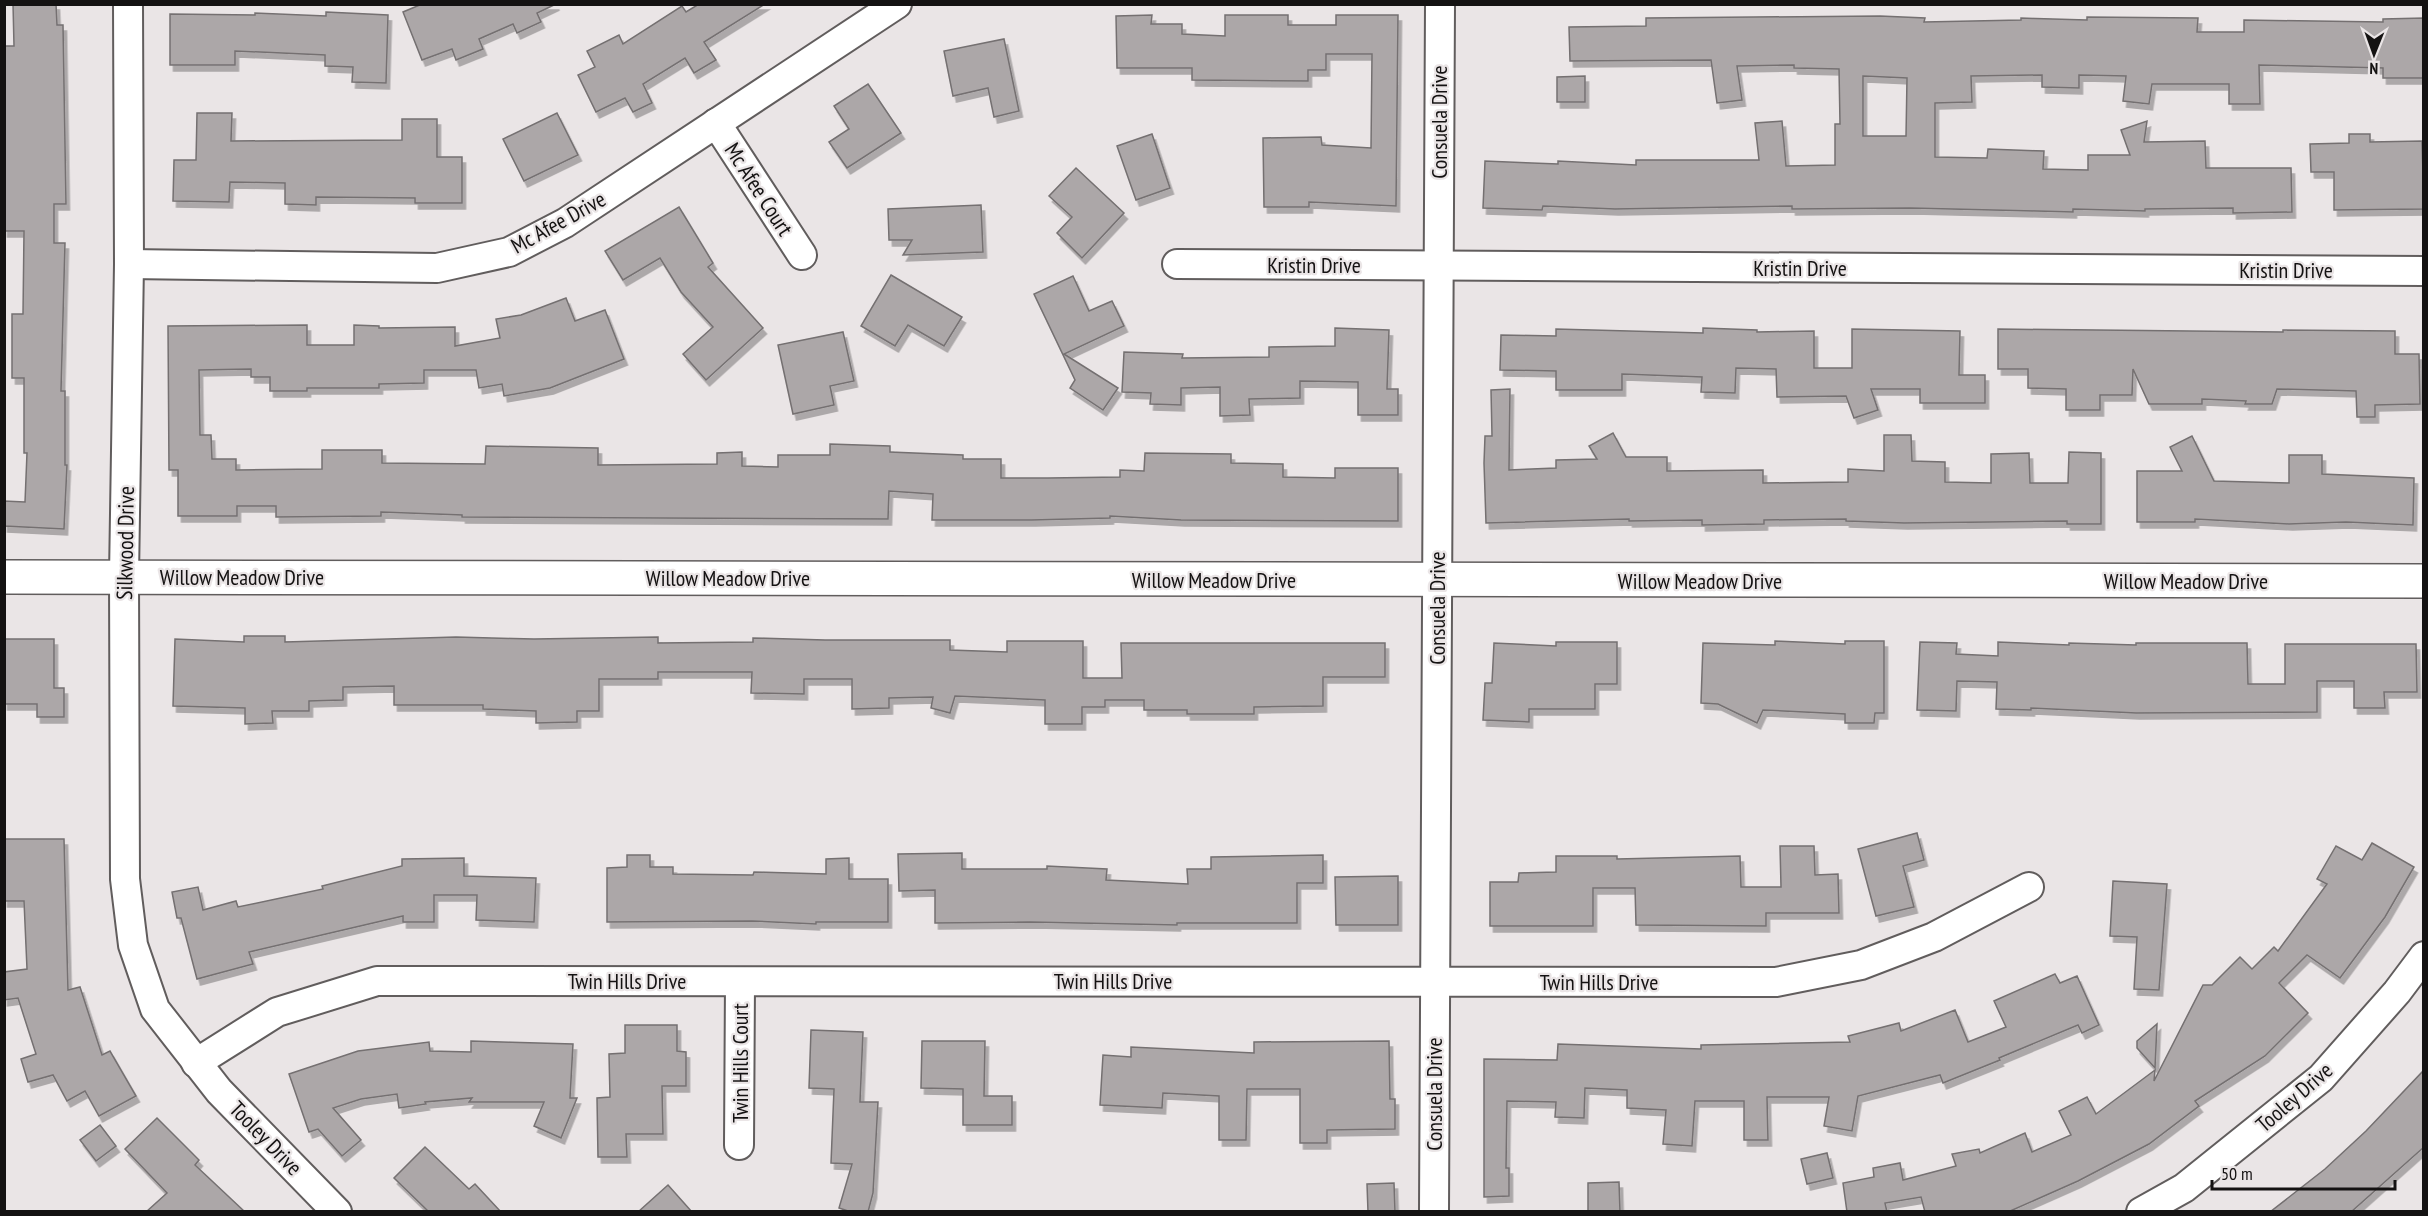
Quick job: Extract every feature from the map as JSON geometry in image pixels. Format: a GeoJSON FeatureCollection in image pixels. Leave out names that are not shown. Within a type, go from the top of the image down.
{"type":"FeatureCollection","features":[{"type":"Feature","properties":{"kind":"street","name":"Silkwood Drive"},"geometry":{"type":"LineString","coordinates":[[128,4],[129,264],[124,576],[125,879],[133,945],[155,1009],[196,1063]]}},
{"type":"Feature","properties":{"kind":"street","name":"Mc Afee Drive"},"geometry":{"type":"LineString","coordinates":[[129,264],[437,268],[509,252],[565,223],[897,4]]}},
{"type":"Feature","properties":{"kind":"street","name":"Consuela Drive"},"geometry":{"type":"LineString","coordinates":[[1434,1212],[1440,4]]}},
{"type":"Feature","properties":{"kind":"street","name":"Mc Afee Court"},"geometry":{"type":"LineString","coordinates":[[716,123],[802,255]]}},
{"type":"Feature","properties":{"kind":"street","name":"Kristin Drive"},"geometry":{"type":"LineString","coordinates":[[1177,264],[2424,271]]}},
{"type":"Feature","properties":{"kind":"street","name":"Willow Meadow Drive"},"geometry":{"type":"LineString","coordinates":[[4,577],[2424,582]]}},
{"type":"Feature","properties":{"kind":"street","name":"Twin Hills Drive"},"geometry":{"type":"LineString","coordinates":[[196,1063],[277,1012],[377,981],[1776,982],[1861,965],[1934,937],[2029,887]]}},
{"type":"Feature","properties":{"kind":"street","name":"Tooley Drive"},"geometry":{"type":"LineString","coordinates":[[2141,1212],[2184,1188],[2321,1078],[2397,992],[2424,956]]}},
{"type":"Feature","properties":{"kind":"street","name":"Twin Hills Court"},"geometry":{"type":"LineString","coordinates":[[739,1145],[740,981]]}},
{"type":"Feature","properties":{"kind":"street","name":"Tooley Drive"},"geometry":{"type":"LineString","coordinates":[[196,1063],[219,1090],[337,1212]]}},
{"type":"Feature","properties":{"kind":"building"},"geometry":{"type":"Polygon","coordinates":[[[13,4],[56,4],[57,25],[63,25],[66,204],[54,204],[54,243],[65,243],[61,391],[65,391],[65,465],[67,465],[64,529],[4,526],[4,501],[25,502],[27,453],[24,453],[24,378],[12,378],[12,314],[23,314],[24,231],[4,231],[4,46],[14,46],[13,4]]]}},
{"type":"Feature","properties":{"kind":"building"},"geometry":{"type":"Polygon","coordinates":[[[422,4],[556,4],[537,13],[541,22],[517,33],[513,24],[479,39],[483,49],[456,60],[452,49],[422,60],[403,12],[422,4]]]}},
{"type":"Feature","properties":{"kind":"building"},"geometry":{"type":"Polygon","coordinates":[[[699,4],[765,4],[704,42],[716,60],[694,73],[685,58],[643,84],[652,103],[633,112],[625,98],[596,112],[578,75],[595,67],[587,51],[619,35],[623,44],[682,6],[686,12],[699,4]]]}},
{"type":"Feature","properties":{"kind":"building"},"geometry":{"type":"Polygon","coordinates":[[[326,12],[388,15],[386,83],[352,82],[353,67],[325,66],[325,55],[235,51],[235,65],[170,65],[170,14],[255,15],[255,13],[326,16],[326,12]]]}},
{"type":"Feature","properties":{"kind":"building"},"geometry":{"type":"Polygon","coordinates":[[[1152,15],[1151,24],[1182,24],[1182,34],[1225,36],[1225,15],[1288,15],[1288,25],[1336,25],[1336,15],[1398,15],[1396,206],[1309,202],[1309,207],[1264,207],[1263,138],[1321,137],[1322,145],[1371,148],[1372,54],[1326,54],[1326,70],[1308,70],[1308,81],[1192,80],[1192,68],[1117,68],[1116,16],[1152,15]]]}},
{"type":"Feature","properties":{"kind":"building"},"geometry":{"type":"Polygon","coordinates":[[[1880,16],[1925,18],[1924,22],[2021,20],[2021,18],[2087,20],[2087,17],[2198,18],[2197,32],[2244,32],[2244,20],[2383,22],[2383,19],[2424,18],[2424,78],[2383,78],[2383,68],[2259,65],[2260,104],[2229,104],[2229,84],[2152,84],[2149,104],[2123,101],[2126,76],[2079,75],[2079,88],[2042,87],[2042,75],[1971,76],[1972,102],[1935,103],[1935,157],[1987,158],[1988,149],[2044,151],[2043,169],[2088,170],[2088,155],[2130,155],[2121,130],[2147,121],[2144,142],[2205,141],[2206,168],[2291,168],[2292,212],[2233,213],[2233,208],[2145,209],[2145,211],[2073,209],[2073,212],[1910,208],[1792,209],[1792,206],[1615,209],[1543,206],[1542,210],[1483,208],[1485,161],[1558,164],[1558,161],[1636,165],[1636,160],[1759,160],[1755,123],[1782,121],[1786,166],[1835,165],[1835,124],[1840,124],[1839,69],[1794,68],[1794,65],[1737,66],[1742,100],[1717,103],[1711,60],[1570,61],[1569,27],[1646,26],[1646,18],[1880,16]],[[1863,76],[1863,136],[1906,136],[1907,78],[1863,76]]]}},
{"type":"Feature","properties":{"kind":"building"},"geometry":{"type":"Polygon","coordinates":[[[1004,39],[1019,111],[994,117],[988,88],[953,96],[944,51],[1004,39]]]}},
{"type":"Feature","properties":{"kind":"building"},"geometry":{"type":"Polygon","coordinates":[[[1585,76],[1585,102],[1557,102],[1557,77],[1585,76]]]}},
{"type":"Feature","properties":{"kind":"building"},"geometry":{"type":"Polygon","coordinates":[[[868,84],[901,133],[847,168],[829,142],[849,129],[834,106],[868,84]]]}},
{"type":"Feature","properties":{"kind":"building"},"geometry":{"type":"Polygon","coordinates":[[[197,113],[232,113],[231,141],[402,140],[402,119],[437,119],[437,157],[462,157],[462,203],[415,203],[415,198],[316,197],[316,205],[285,204],[285,183],[230,182],[229,202],[173,201],[174,160],[196,160],[197,113]]]}},
{"type":"Feature","properties":{"kind":"building"},"geometry":{"type":"Polygon","coordinates":[[[557,113],[578,155],[524,181],[503,139],[557,113]]]}},
{"type":"Feature","properties":{"kind":"building"},"geometry":{"type":"Polygon","coordinates":[[[1152,134],[1170,188],[1136,200],[1117,146],[1152,134]]]}},
{"type":"Feature","properties":{"kind":"building"},"geometry":{"type":"Polygon","coordinates":[[[2349,134],[2370,134],[2370,142],[2422,141],[2424,209],[2334,210],[2334,172],[2311,172],[2310,144],[2349,143],[2349,134]]]}},
{"type":"Feature","properties":{"kind":"building"},"geometry":{"type":"Polygon","coordinates":[[[1076,168],[1124,213],[1082,258],[1057,233],[1072,217],[1049,196],[1076,168]]]}},
{"type":"Feature","properties":{"kind":"building"},"geometry":{"type":"Polygon","coordinates":[[[981,205],[983,252],[903,255],[912,240],[889,240],[888,209],[981,205]]]}},
{"type":"Feature","properties":{"kind":"building"},"geometry":{"type":"Polygon","coordinates":[[[679,207],[713,263],[708,267],[763,328],[706,380],[683,354],[713,327],[681,292],[660,258],[623,280],[605,251],[679,207]]]}},
{"type":"Feature","properties":{"kind":"building"},"geometry":{"type":"Polygon","coordinates":[[[891,275],[962,317],[944,346],[908,325],[895,346],[861,326],[891,275]]]}},
{"type":"Feature","properties":{"kind":"building"},"geometry":{"type":"Polygon","coordinates":[[[1073,276],[1089,311],[1112,301],[1124,326],[1064,354],[1118,388],[1103,410],[1070,388],[1075,380],[1034,294],[1073,276]]]}},
{"type":"Feature","properties":{"kind":"building"},"geometry":{"type":"Polygon","coordinates":[[[566,298],[575,321],[605,310],[624,359],[550,388],[504,396],[502,384],[479,388],[476,370],[424,370],[424,383],[379,384],[379,388],[307,388],[307,391],[270,391],[270,377],[251,377],[251,369],[199,370],[200,435],[211,435],[212,459],[236,459],[236,470],[322,469],[322,450],[382,450],[382,463],[485,464],[486,446],[598,448],[598,465],[717,464],[717,453],[742,452],[742,466],[778,467],[778,455],[830,455],[830,444],[890,446],[890,452],[963,455],[963,459],[1001,459],[1001,478],[1120,477],[1120,470],[1144,471],[1145,453],[1231,454],[1231,463],[1283,464],[1283,477],[1335,478],[1335,468],[1398,468],[1398,521],[1181,520],[1110,516],[1110,518],[1032,520],[932,520],[933,494],[889,491],[888,519],[462,517],[462,515],[381,512],[381,516],[276,517],[276,506],[237,506],[237,516],[178,516],[178,470],[169,470],[168,326],[307,325],[307,345],[354,345],[354,325],[379,326],[379,328],[455,327],[455,346],[500,338],[496,319],[521,315],[566,298]]]}},
{"type":"Feature","properties":{"kind":"building"},"geometry":{"type":"Polygon","coordinates":[[[1335,328],[1389,330],[1387,389],[1398,389],[1398,415],[1358,415],[1358,382],[1300,381],[1300,398],[1249,399],[1250,415],[1220,416],[1220,387],[1181,388],[1181,405],[1150,404],[1151,393],[1122,392],[1124,352],[1183,354],[1182,358],[1269,357],[1269,347],[1335,346],[1335,328]]]}},
{"type":"Feature","properties":{"kind":"building"},"geometry":{"type":"Polygon","coordinates":[[[1703,328],[1757,330],[1757,332],[1814,331],[1814,368],[1852,368],[1852,329],[1960,331],[1959,375],[1985,375],[1985,403],[1920,403],[1920,389],[1871,389],[1878,410],[1854,418],[1846,396],[1777,397],[1776,369],[1736,368],[1735,393],[1701,392],[1702,377],[1622,374],[1622,390],[1556,390],[1556,371],[1500,370],[1501,335],[1556,336],[1556,329],[1703,333],[1703,328]]]}},
{"type":"Feature","properties":{"kind":"building"},"geometry":{"type":"Polygon","coordinates":[[[1998,329],[2395,331],[2395,354],[2419,354],[2420,404],[2375,405],[2375,417],[2357,417],[2356,391],[2277,389],[2272,404],[2245,404],[2246,401],[2202,399],[2202,404],[2149,404],[2133,369],[2132,395],[2100,395],[2100,410],[2066,410],[2066,389],[2028,388],[2028,369],[1998,369],[1998,329]]]}},
{"type":"Feature","properties":{"kind":"building"},"geometry":{"type":"Polygon","coordinates":[[[843,332],[854,381],[830,386],[834,405],[793,414],[778,345],[843,332]]]}},
{"type":"Feature","properties":{"kind":"building"},"geometry":{"type":"Polygon","coordinates":[[[1510,389],[1509,470],[1556,468],[1556,460],[1597,459],[1589,446],[1613,433],[1626,457],[1667,457],[1667,471],[1763,470],[1763,483],[1848,482],[1848,469],[1884,471],[1884,435],[1911,435],[1912,461],[1945,462],[1945,482],[1991,483],[1991,454],[2029,453],[2030,483],[2068,483],[2069,452],[2101,453],[2101,524],[2067,524],[2067,521],[1904,523],[1846,521],[1846,519],[1764,520],[1764,524],[1702,525],[1702,520],[1629,521],[1629,519],[1486,523],[1485,436],[1492,436],[1491,390],[1510,389]]]}},
{"type":"Feature","properties":{"kind":"building"},"geometry":{"type":"Polygon","coordinates":[[[2192,436],[2214,481],[2289,483],[2289,455],[2322,455],[2322,474],[2414,478],[2413,525],[2346,522],[2289,524],[2195,519],[2195,522],[2137,522],[2137,471],[2182,471],[2170,447],[2192,436]]]}},
{"type":"Feature","properties":{"kind":"building"},"geometry":{"type":"Polygon","coordinates":[[[244,636],[285,636],[285,642],[456,637],[534,639],[658,637],[658,643],[753,642],[753,638],[950,640],[950,650],[1007,652],[1007,641],[1083,641],[1083,678],[1122,678],[1121,643],[1385,643],[1385,677],[1323,677],[1323,706],[1254,707],[1254,714],[1187,714],[1187,710],[1144,710],[1144,700],[1105,700],[1105,707],[1082,707],[1082,724],[1045,724],[1045,700],[955,696],[950,713],[931,708],[933,697],[889,698],[889,708],[852,709],[852,679],[804,679],[804,694],[751,693],[752,672],[658,672],[658,679],[599,679],[599,711],[577,711],[577,722],[536,723],[536,711],[483,709],[483,705],[394,705],[394,686],[343,687],[343,700],[309,701],[309,711],[272,711],[273,723],[245,724],[245,708],[173,706],[175,639],[244,642],[244,636]]]}},
{"type":"Feature","properties":{"kind":"building"},"geometry":{"type":"Polygon","coordinates":[[[4,639],[54,639],[54,688],[64,688],[64,717],[37,717],[37,704],[4,704],[4,639]]]}},
{"type":"Feature","properties":{"kind":"building"},"geometry":{"type":"Polygon","coordinates":[[[1775,641],[1845,644],[1845,641],[1884,641],[1884,713],[1875,713],[1874,723],[1845,723],[1845,714],[1763,710],[1757,723],[1718,704],[1701,703],[1703,643],[1775,645],[1775,641]]]}},
{"type":"Feature","properties":{"kind":"building"},"geometry":{"type":"Polygon","coordinates":[[[1556,642],[1617,642],[1617,684],[1595,684],[1595,709],[1529,709],[1529,722],[1483,720],[1485,683],[1492,683],[1494,643],[1556,646],[1556,642]]]}},
{"type":"Feature","properties":{"kind":"building"},"geometry":{"type":"Polygon","coordinates":[[[1920,642],[1957,643],[1956,654],[1998,656],[1998,642],[2069,645],[2069,643],[2136,645],[2136,643],[2247,643],[2248,684],[2285,684],[2285,644],[2416,644],[2417,692],[2384,692],[2385,708],[2354,708],[2354,681],[2317,681],[2317,712],[2136,713],[2031,708],[2031,710],[1996,709],[1997,682],[1957,681],[1956,711],[1917,710],[1920,642]]]}},
{"type":"Feature","properties":{"kind":"building"},"geometry":{"type":"Polygon","coordinates":[[[1917,833],[1924,860],[1903,866],[1914,907],[1876,916],[1858,849],[1917,833]]]}},
{"type":"Feature","properties":{"kind":"building"},"geometry":{"type":"Polygon","coordinates":[[[4,839],[64,839],[68,990],[80,987],[102,1055],[110,1051],[136,1096],[99,1116],[85,1091],[67,1101],[53,1075],[28,1082],[21,1059],[36,1054],[18,998],[4,1000],[4,972],[27,969],[24,901],[4,901],[4,839]]]}},
{"type":"Feature","properties":{"kind":"building"},"geometry":{"type":"Polygon","coordinates":[[[2372,843],[2414,867],[2385,917],[2340,978],[2307,955],[2279,983],[2308,1013],[2265,1056],[2195,1101],[2199,1106],[2149,1144],[2078,1181],[2008,1212],[1925,1212],[1921,1197],[1885,1203],[1887,1212],[1847,1212],[1843,1183],[1874,1177],[1873,1168],[1900,1163],[1903,1180],[1956,1166],[1952,1154],[1979,1149],[1980,1153],[2025,1133],[2032,1152],[2071,1135],[2059,1111],[2087,1097],[2096,1114],[2155,1070],[2154,1081],[2203,985],[2212,985],[2240,957],[2252,969],[2274,947],[2278,951],[2327,884],[2317,879],[2336,846],[2362,860],[2372,843]]]}},
{"type":"Feature","properties":{"kind":"building"},"geometry":{"type":"Polygon","coordinates":[[[1780,846],[1814,846],[1815,875],[1838,874],[1839,913],[1766,913],[1766,926],[1636,925],[1635,888],[1593,888],[1593,926],[1490,926],[1490,882],[1518,882],[1519,873],[1556,872],[1556,856],[1617,856],[1617,859],[1740,856],[1741,887],[1781,887],[1780,846]]]}},
{"type":"Feature","properties":{"kind":"building"},"geometry":{"type":"Polygon","coordinates":[[[962,853],[962,869],[1047,869],[1047,866],[1107,869],[1106,880],[1188,884],[1187,869],[1211,869],[1211,857],[1323,855],[1323,883],[1297,883],[1297,923],[1177,923],[1177,925],[935,923],[935,890],[899,891],[898,854],[962,853]]]}},
{"type":"Feature","properties":{"kind":"building"},"geometry":{"type":"Polygon","coordinates":[[[627,855],[650,855],[650,867],[673,867],[673,874],[753,875],[754,872],[826,874],[826,859],[849,858],[849,879],[888,879],[888,922],[816,922],[816,924],[752,921],[607,922],[607,868],[627,867],[627,855]]]}},
{"type":"Feature","properties":{"kind":"building"},"geometry":{"type":"Polygon","coordinates":[[[464,858],[464,876],[536,878],[534,922],[476,920],[477,895],[434,895],[434,922],[403,922],[403,916],[249,952],[253,964],[197,979],[181,918],[177,918],[172,892],[198,887],[203,910],[236,901],[238,907],[323,889],[322,886],[402,866],[402,859],[464,858]]]}},
{"type":"Feature","properties":{"kind":"building"},"geometry":{"type":"Polygon","coordinates":[[[1398,876],[1398,925],[1336,925],[1335,877],[1398,876]]]}},
{"type":"Feature","properties":{"kind":"building"},"geometry":{"type":"Polygon","coordinates":[[[2113,881],[2167,884],[2159,990],[2134,989],[2137,937],[2110,936],[2113,881]]]}},
{"type":"Feature","properties":{"kind":"building"},"geometry":{"type":"Polygon","coordinates":[[[2055,974],[2060,983],[2077,976],[2099,1025],[2082,1033],[2078,1025],[1943,1083],[1940,1075],[1858,1096],[1852,1131],[1824,1126],[1829,1097],[1767,1097],[1768,1140],[1744,1140],[1744,1101],[1695,1101],[1692,1146],[1663,1144],[1666,1110],[1627,1108],[1627,1090],[1585,1088],[1584,1118],[1555,1117],[1556,1102],[1507,1101],[1506,1168],[1509,1168],[1509,1196],[1484,1197],[1484,1059],[1557,1060],[1558,1044],[1701,1049],[1701,1045],[1850,1042],[1848,1036],[1899,1023],[1901,1031],[1955,1010],[1968,1042],[2006,1027],[1994,1001],[2055,974]]]}},
{"type":"Feature","properties":{"kind":"building"},"geometry":{"type":"Polygon","coordinates":[[[2157,1024],[2155,1068],[2137,1048],[2137,1041],[2157,1024]]]}},
{"type":"Feature","properties":{"kind":"building"},"geometry":{"type":"Polygon","coordinates":[[[625,1025],[677,1025],[677,1051],[686,1052],[686,1086],[662,1086],[663,1134],[626,1134],[627,1157],[598,1157],[597,1098],[610,1097],[609,1054],[625,1053],[625,1025]]]}},
{"type":"Feature","properties":{"kind":"building"},"geometry":{"type":"Polygon","coordinates":[[[811,1030],[863,1032],[860,1102],[878,1102],[873,1193],[868,1212],[851,1212],[839,1208],[852,1164],[831,1163],[834,1089],[809,1088],[811,1030]]]}},
{"type":"Feature","properties":{"kind":"building"},"geometry":{"type":"Polygon","coordinates":[[[471,1041],[573,1044],[570,1098],[577,1098],[561,1138],[534,1126],[544,1102],[469,1102],[472,1098],[425,1102],[426,1104],[399,1108],[397,1094],[361,1099],[333,1108],[361,1140],[342,1156],[318,1129],[309,1132],[289,1074],[358,1051],[429,1042],[430,1051],[471,1052],[471,1041]]]}},
{"type":"Feature","properties":{"kind":"building"},"geometry":{"type":"Polygon","coordinates":[[[922,1041],[985,1041],[984,1096],[1012,1096],[1012,1125],[963,1125],[963,1089],[921,1088],[922,1041]]]}},
{"type":"Feature","properties":{"kind":"building"},"geometry":{"type":"Polygon","coordinates":[[[1389,1041],[1390,1099],[1395,1099],[1395,1129],[1327,1130],[1327,1143],[1300,1143],[1300,1089],[1247,1089],[1246,1140],[1219,1140],[1219,1096],[1163,1093],[1162,1108],[1100,1105],[1103,1055],[1131,1057],[1131,1047],[1254,1053],[1254,1042],[1389,1041]]]}},
{"type":"Feature","properties":{"kind":"building"},"geometry":{"type":"Polygon","coordinates":[[[2424,1070],[2424,1147],[2351,1212],[2270,1212],[2325,1169],[2366,1131],[2424,1070]]]}},
{"type":"Feature","properties":{"kind":"building"},"geometry":{"type":"Polygon","coordinates":[[[157,1118],[199,1160],[195,1165],[245,1212],[146,1212],[167,1193],[125,1149],[157,1118]]]}},
{"type":"Feature","properties":{"kind":"building"},"geometry":{"type":"Polygon","coordinates":[[[100,1125],[116,1146],[96,1161],[80,1140],[100,1125]]]}},
{"type":"Feature","properties":{"kind":"building"},"geometry":{"type":"Polygon","coordinates":[[[425,1147],[469,1189],[475,1184],[501,1212],[429,1212],[394,1178],[425,1147]]]}},
{"type":"Feature","properties":{"kind":"building"},"geometry":{"type":"Polygon","coordinates":[[[1827,1153],[1833,1178],[1807,1184],[1801,1159],[1827,1153]]]}},
{"type":"Feature","properties":{"kind":"building"},"geometry":{"type":"Polygon","coordinates":[[[1619,1182],[1620,1212],[1588,1212],[1588,1183],[1619,1182]]]}},
{"type":"Feature","properties":{"kind":"building"},"geometry":{"type":"Polygon","coordinates":[[[1394,1183],[1395,1212],[1368,1212],[1367,1184],[1394,1183]]]}},
{"type":"Feature","properties":{"kind":"building"},"geometry":{"type":"Polygon","coordinates":[[[668,1185],[692,1212],[638,1212],[668,1185]]]}}]}
